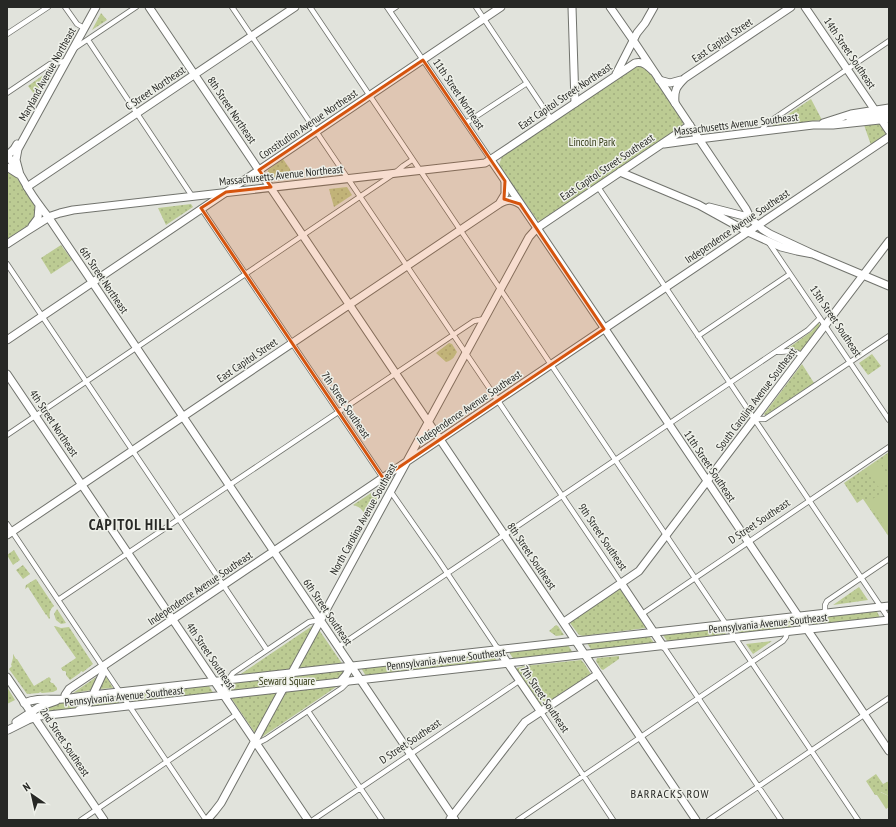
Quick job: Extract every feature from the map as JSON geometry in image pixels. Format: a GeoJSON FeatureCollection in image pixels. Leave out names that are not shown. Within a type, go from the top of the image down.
{"type":"FeatureCollection","features":[{"type":"Feature","properties":{"kind":"main road","name":"Maryland Avenue Northeast"},"geometry":{"type":"LineString","coordinates":[[7,155],[15,147],[64,61],[72,50],[90,7]]}},
{"type":"Feature","properties":{"kind":"main road","name":"Maryland Avenue Northeast"},"geometry":{"type":"LineString","coordinates":[[20,175],[16,160],[18,149],[82,27],[96,7]]}},
{"type":"Feature","properties":{"kind":"main road","name":"8th Street Northeast"},"geometry":{"type":"LineString","coordinates":[[149,7],[349,304]]}},
{"type":"Feature","properties":{"kind":"main road","name":"C Street Northeast"},"geometry":{"type":"LineString","coordinates":[[27,187],[295,7]]}},
{"type":"Feature","properties":{"kind":"main road","name":"Constitution Avenue Northeast"},"geometry":{"type":"LineString","coordinates":[[7,340],[501,7]]}},
{"type":"Feature","properties":{"kind":"main road"},"geometry":{"type":"LineString","coordinates":[[572,7],[575,103]]}},
{"type":"Feature","properties":{"kind":"main road"},"geometry":{"type":"LineString","coordinates":[[610,7],[646,58],[653,71],[746,209],[749,218]]}},
{"type":"Feature","properties":{"kind":"main road"},"geometry":{"type":"LineString","coordinates":[[615,76],[638,31],[645,23],[654,7]]}},
{"type":"Feature","properties":{"kind":"main road","name":"East Capitol Street"},"geometry":{"type":"LineString","coordinates":[[685,78],[791,7]]}},
{"type":"Feature","properties":{"kind":"main road","name":"14th Street Southeast"},"geometry":{"type":"LineString","coordinates":[[805,7],[881,116],[889,131]]}},
{"type":"Feature","properties":{"kind":"main road","name":"East Capitol Street Northeast"},"geometry":{"type":"LineString","coordinates":[[491,160],[633,64],[637,62],[644,63],[653,71]]}},
{"type":"Feature","properties":{"kind":"main road"},"geometry":{"type":"LineString","coordinates":[[659,80],[670,83],[677,82],[685,78]]}},
{"type":"Feature","properties":{"kind":"main road"},"geometry":{"type":"LineString","coordinates":[[675,103],[675,90],[685,78]]}},
{"type":"Feature","properties":{"kind":"main road","name":"Massachusetts Avenue Southeast"},"geometry":{"type":"LineString","coordinates":[[662,144],[761,131],[833,125],[881,116],[889,108]]}},
{"type":"Feature","properties":{"kind":"main road","name":"Massachusetts Avenue Southeast"},"geometry":{"type":"LineString","coordinates":[[813,126],[851,114],[881,116]]}},
{"type":"Feature","properties":{"kind":"main road"},"geometry":{"type":"LineString","coordinates":[[881,116],[889,114]]}},
{"type":"Feature","properties":{"kind":"main road","name":"East Capitol Street Southeast"},"geometry":{"type":"LineString","coordinates":[[537,228],[690,125]]}},
{"type":"Feature","properties":{"kind":"main road","name":"Independence Avenue Southeast"},"geometry":{"type":"LineString","coordinates":[[63,699],[69,689],[889,137]]}},
{"type":"Feature","properties":{"kind":"main road","name":"6th Street Northeast"},"geometry":{"type":"LineString","coordinates":[[7,155],[27,187],[183,416]]}},
{"type":"Feature","properties":{"kind":"main road","name":"Massachusetts Avenue Northeast"},"geometry":{"type":"LineString","coordinates":[[44,212],[58,214],[74,210],[477,164],[491,160]]}},
{"type":"Feature","properties":{"kind":"main road","name":"11th Street Northeast"},"geometry":{"type":"LineString","coordinates":[[491,160],[514,193]]}},
{"type":"Feature","properties":{"kind":"main road"},"geometry":{"type":"LineString","coordinates":[[7,167],[20,175]]}},
{"type":"Feature","properties":{"kind":"main road"},"geometry":{"type":"LineString","coordinates":[[620,172],[699,205],[748,232],[812,254],[889,286]]}},
{"type":"Feature","properties":{"kind":"main road"},"geometry":{"type":"LineString","coordinates":[[499,204],[505,194],[505,181]]}},
{"type":"Feature","properties":{"kind":"main road","name":"11th Street Southeast"},"geometry":{"type":"LineString","coordinates":[[514,193],[889,751]]}},
{"type":"Feature","properties":{"kind":"main road"},"geometry":{"type":"LineString","coordinates":[[499,204],[509,200],[514,200],[520,204]]}},
{"type":"Feature","properties":{"kind":"main road","name":"East Capitol Street"},"geometry":{"type":"LineString","coordinates":[[10,533],[499,204]]}},
{"type":"Feature","properties":{"kind":"main road"},"geometry":{"type":"LineString","coordinates":[[699,205],[724,210],[749,218],[765,231],[769,238]]}},
{"type":"Feature","properties":{"kind":"main road"},"geometry":{"type":"LineString","coordinates":[[27,231],[44,212]]}},
{"type":"Feature","properties":{"kind":"main road"},"geometry":{"type":"LineString","coordinates":[[7,244],[27,231],[44,212]]}},
{"type":"Feature","properties":{"kind":"main road","name":"North Carolina Avenue Southeast"},"geometry":{"type":"LineString","coordinates":[[207,820],[221,803],[484,318],[529,237],[537,228]]}},
{"type":"Feature","properties":{"kind":"main road","name":"South Carolina Avenue Southeast"},"geometry":{"type":"LineString","coordinates":[[621,583],[639,571],[889,242]]}},
{"type":"Feature","properties":{"kind":"main road","name":"8th Street Southeast"},"geometry":{"type":"LineString","coordinates":[[349,304],[696,820]]}},
{"type":"Feature","properties":{"kind":"main road","name":"4th Street Northeast"},"geometry":{"type":"LineString","coordinates":[[7,374],[82,484]]}},
{"type":"Feature","properties":{"kind":"main road","name":"6th Street Southeast"},"geometry":{"type":"LineString","coordinates":[[183,416],[411,754],[452,819]]}},
{"type":"Feature","properties":{"kind":"main road","name":"4th Street Southeast"},"geometry":{"type":"LineString","coordinates":[[82,484],[308,820]]}},
{"type":"Feature","properties":{"kind":"main road"},"geometry":{"type":"LineString","coordinates":[[564,622],[621,583]]}},
{"type":"Feature","properties":{"kind":"main road","name":"9th Street Southeast"},"geometry":{"type":"LineString","coordinates":[[621,583],[663,646]]}},
{"type":"Feature","properties":{"kind":"main road","name":"Pennsylvania Avenue Southeast"},"geometry":{"type":"LineString","coordinates":[[63,699],[889,606]]}},
{"type":"Feature","properties":{"kind":"main road","name":"Pennsylvania Avenue Southeast"},"geometry":{"type":"LineString","coordinates":[[33,715],[69,713],[787,632],[889,619]]}},
{"type":"Feature","properties":{"kind":"main road","name":"7th Street Southeast"},"geometry":{"type":"LineString","coordinates":[[498,649],[540,712]]}},
{"type":"Feature","properties":{"kind":"main road"},"geometry":{"type":"LineString","coordinates":[[340,682],[351,666]]}},
{"type":"Feature","properties":{"kind":"main road"},"geometry":{"type":"LineString","coordinates":[[69,713],[82,709],[89,703],[103,673],[103,667]]}},
{"type":"Feature","properties":{"kind":"main road"},"geometry":{"type":"LineString","coordinates":[[452,819],[525,722],[598,674]]}},
{"type":"Feature","properties":{"kind":"main road","name":"2nd Street Southeast"},"geometry":{"type":"LineString","coordinates":[[7,677],[104,820]]}},
{"type":"Feature","properties":{"kind":"main road"},"geometry":{"type":"LineString","coordinates":[[224,695],[228,680]]}},
{"type":"Feature","properties":{"kind":"main road"},"geometry":{"type":"LineString","coordinates":[[24,703],[30,700],[49,698],[63,699]]}},
{"type":"Feature","properties":{"kind":"main road"},"geometry":{"type":"LineString","coordinates":[[7,730],[16,722],[33,715],[43,705],[63,699]]}},
{"type":"Feature","properties":{"kind":"street"},"geometry":{"type":"LineString","coordinates":[[7,34],[48,7]]}},
{"type":"Feature","properties":{"kind":"street"},"geometry":{"type":"LineString","coordinates":[[65,7],[77,24],[82,27]]}},
{"type":"Feature","properties":{"kind":"street"},"geometry":{"type":"LineString","coordinates":[[72,50],[136,7]]}},
{"type":"Feature","properties":{"kind":"street","name":"9th Street Southeast"},"geometry":{"type":"LineString","coordinates":[[232,7],[621,583]]}},
{"type":"Feature","properties":{"kind":"street"},"geometry":{"type":"LineString","coordinates":[[310,7],[858,820]]}},
{"type":"Feature","properties":{"kind":"street"},"geometry":{"type":"LineString","coordinates":[[388,9],[396,7]]}},
{"type":"Feature","properties":{"kind":"street"},"geometry":{"type":"LineString","coordinates":[[476,7],[551,119]]}},
{"type":"Feature","properties":{"kind":"street","name":"11th Street Northeast"},"geometry":{"type":"LineString","coordinates":[[388,9],[491,160]]}},
{"type":"Feature","properties":{"kind":"street"},"geometry":{"type":"LineString","coordinates":[[88,40],[192,196]]}},
{"type":"Feature","properties":{"kind":"street"},"geometry":{"type":"LineString","coordinates":[[761,131],[766,124],[889,41]]}},
{"type":"Feature","properties":{"kind":"street"},"geometry":{"type":"LineString","coordinates":[[7,93],[50,64],[64,61]]}},
{"type":"Feature","properties":{"kind":"street"},"geometry":{"type":"LineString","coordinates":[[466,124],[527,82]]}},
{"type":"Feature","properties":{"kind":"street"},"geometry":{"type":"LineString","coordinates":[[7,435],[303,236],[412,160]]}},
{"type":"Feature","properties":{"kind":"street"},"geometry":{"type":"LineString","coordinates":[[598,187],[889,619]]}},
{"type":"Feature","properties":{"kind":"street","name":"7th Street Southeast"},"geometry":{"type":"LineString","coordinates":[[201,208],[383,478]]}},
{"type":"Feature","properties":{"kind":"street","name":"13th Street Southeast"},"geometry":{"type":"LineString","coordinates":[[769,238],[790,274],[889,420]]}},
{"type":"Feature","properties":{"kind":"street"},"geometry":{"type":"LineString","coordinates":[[7,264],[267,650]]}},
{"type":"Feature","properties":{"kind":"street"},"geometry":{"type":"LineString","coordinates":[[698,336],[790,274]]}},
{"type":"Feature","properties":{"kind":"street"},"geometry":{"type":"LineString","coordinates":[[58,600],[474,321],[484,318]]}},
{"type":"Feature","properties":{"kind":"street"},"geometry":{"type":"LineString","coordinates":[[338,647],[776,352],[812,327],[820,318]]}},
{"type":"Feature","properties":{"kind":"street"},"geometry":{"type":"LineString","coordinates":[[755,419],[765,419],[889,336]]}},
{"type":"Feature","properties":{"kind":"street"},"geometry":{"type":"LineString","coordinates":[[776,352],[792,351],[802,355]]}},
{"type":"Feature","properties":{"kind":"street","name":"D Street Southeast"},"geometry":{"type":"LineString","coordinates":[[642,614],[889,447]]}},
{"type":"Feature","properties":{"kind":"street","name":"7th Street Southeast"},"geometry":{"type":"LineString","coordinates":[[390,492],[498,649]]}},
{"type":"Feature","properties":{"kind":"street"},"geometry":{"type":"LineString","coordinates":[[7,524],[10,533],[58,600],[207,820]]}},
{"type":"Feature","properties":{"kind":"street"},"geometry":{"type":"LineString","coordinates":[[825,612],[824,605],[828,601],[889,558]]}},
{"type":"Feature","properties":{"kind":"street"},"geometry":{"type":"LineString","coordinates":[[228,680],[232,673],[309,622],[320,620]]}},
{"type":"Feature","properties":{"kind":"street"},"geometry":{"type":"LineString","coordinates":[[518,820],[784,640],[787,632]]}},
{"type":"Feature","properties":{"kind":"street","name":"9th Street Southeast"},"geometry":{"type":"LineString","coordinates":[[663,646],[781,820]]}},
{"type":"Feature","properties":{"kind":"street"},"geometry":{"type":"LineString","coordinates":[[255,741],[264,741],[342,688],[348,681]]}},
{"type":"Feature","properties":{"kind":"street","name":"D Street Southeast"},"geometry":{"type":"LineString","coordinates":[[313,820],[520,681]]}},
{"type":"Feature","properties":{"kind":"street"},"geometry":{"type":"LineString","coordinates":[[709,820],[889,698]]}},
{"type":"Feature","properties":{"kind":"street"},"geometry":{"type":"LineString","coordinates":[[308,711],[382,820]]}},
{"type":"Feature","properties":{"kind":"street","name":"7th Street Southeast"},"geometry":{"type":"LineString","coordinates":[[540,712],[613,820]]}},
{"type":"Feature","properties":{"kind":"street"},"geometry":{"type":"LineString","coordinates":[[81,820],[237,714]]}},
{"type":"Feature","properties":{"kind":"highlighted area"},"geometry":{"type":"Polygon","coordinates":[[[423,60],[505,181],[504,199],[520,204],[604,329],[383,478],[201,208],[226,192],[271,187],[259,170],[423,60]]]}},
{"type":"Feature","properties":{"kind":"green space"},"geometry":{"type":"Polygon","coordinates":[[[101,13],[107,20],[92,30],[101,13]]]}},
{"type":"Feature","properties":{"kind":"green space","name":"Lincoln Park"},"geometry":{"type":"Polygon","coordinates":[[[636,65],[645,65],[683,122],[682,129],[544,222],[537,220],[499,165],[502,156],[636,65]]]}},
{"type":"Feature","properties":{"kind":"green space"},"geometry":{"type":"Polygon","coordinates":[[[46,73],[47,74],[35,95],[28,86],[46,73]]]}},
{"type":"Feature","properties":{"kind":"green space"},"geometry":{"type":"Polygon","coordinates":[[[811,99],[822,120],[772,125],[811,99]]]}},
{"type":"Feature","properties":{"kind":"green space"},"geometry":{"type":"Polygon","coordinates":[[[879,124],[886,134],[871,145],[864,125],[879,124]]]}},
{"type":"Feature","properties":{"kind":"green space"},"geometry":{"type":"Polygon","coordinates":[[[283,159],[290,169],[291,177],[273,179],[268,170],[283,159]]]}},
{"type":"Feature","properties":{"kind":"green space"},"geometry":{"type":"Polygon","coordinates":[[[7,169],[13,172],[34,204],[35,210],[32,221],[23,229],[7,239],[7,169]]]}},
{"type":"Feature","properties":{"kind":"green space"},"geometry":{"type":"Polygon","coordinates":[[[347,187],[352,195],[334,207],[329,189],[347,187]]]}},
{"type":"Feature","properties":{"kind":"green space"},"geometry":{"type":"Polygon","coordinates":[[[191,204],[193,207],[166,225],[158,208],[191,204]]]}},
{"type":"Feature","properties":{"kind":"green space"},"geometry":{"type":"Polygon","coordinates":[[[61,245],[72,260],[51,274],[41,258],[61,245]]]}},
{"type":"Feature","properties":{"kind":"green space"},"geometry":{"type":"Polygon","coordinates":[[[817,323],[819,323],[820,326],[803,350],[787,349],[812,331],[817,323]]]}},
{"type":"Feature","properties":{"kind":"green space"},"geometry":{"type":"Polygon","coordinates":[[[449,343],[452,344],[457,352],[452,359],[446,362],[436,353],[449,343]]]}},
{"type":"Feature","properties":{"kind":"green space"},"geometry":{"type":"Polygon","coordinates":[[[872,354],[881,366],[868,375],[859,363],[872,354]]]}},
{"type":"Feature","properties":{"kind":"green space"},"geometry":{"type":"Polygon","coordinates":[[[802,364],[814,383],[765,415],[764,414],[802,364]]]}},
{"type":"Feature","properties":{"kind":"green space"},"geometry":{"type":"Polygon","coordinates":[[[889,452],[889,537],[863,499],[857,503],[844,483],[889,452]]]}},
{"type":"Feature","properties":{"kind":"green space"},"geometry":{"type":"Polygon","coordinates":[[[889,456],[889,473],[881,461],[889,456]]]}},
{"type":"Feature","properties":{"kind":"green space"},"geometry":{"type":"Polygon","coordinates":[[[879,461],[889,477],[889,480],[878,487],[867,469],[879,461]]]}},
{"type":"Feature","properties":{"kind":"green space"},"geometry":{"type":"Polygon","coordinates":[[[386,483],[366,519],[362,510],[353,505],[386,483]]]}},
{"type":"Feature","properties":{"kind":"green space"},"geometry":{"type":"Polygon","coordinates":[[[889,488],[889,529],[888,527],[885,528],[868,502],[889,488]]]}},
{"type":"Feature","properties":{"kind":"green space"},"geometry":{"type":"Polygon","coordinates":[[[14,550],[20,560],[13,565],[7,555],[14,550]]]}},
{"type":"Feature","properties":{"kind":"green space"},"geometry":{"type":"Polygon","coordinates":[[[23,565],[30,574],[23,579],[16,570],[23,565]]]}},
{"type":"Feature","properties":{"kind":"green space"},"geometry":{"type":"Polygon","coordinates":[[[36,579],[54,606],[50,611],[49,619],[28,587],[25,589],[26,585],[36,579]]]}},
{"type":"Feature","properties":{"kind":"green space"},"geometry":{"type":"Polygon","coordinates":[[[859,587],[868,600],[833,605],[859,587]]]}},
{"type":"Feature","properties":{"kind":"green space"},"geometry":{"type":"Polygon","coordinates":[[[618,589],[622,591],[646,628],[583,636],[579,635],[570,621],[618,589]]]}},
{"type":"Feature","properties":{"kind":"green space"},"geometry":{"type":"Polygon","coordinates":[[[57,609],[66,623],[61,624],[56,620],[54,614],[57,609]]]}},
{"type":"Feature","properties":{"kind":"green space"},"geometry":{"type":"Polygon","coordinates":[[[876,610],[881,619],[815,626],[809,618],[876,610]]]}},
{"type":"Feature","properties":{"kind":"green space"},"geometry":{"type":"Polygon","coordinates":[[[790,620],[795,628],[740,634],[734,626],[790,620]]]}},
{"type":"Feature","properties":{"kind":"green space","name":"Seward Square"},"geometry":{"type":"Polygon","coordinates":[[[315,624],[352,678],[348,679],[259,739],[223,686],[315,624]]]}},
{"type":"Feature","properties":{"kind":"green space"},"geometry":{"type":"Polygon","coordinates":[[[556,625],[564,635],[556,636],[549,631],[556,625]]]}},
{"type":"Feature","properties":{"kind":"green space"},"geometry":{"type":"Polygon","coordinates":[[[54,626],[61,628],[69,627],[93,664],[70,680],[66,675],[66,672],[61,668],[76,658],[54,626]]]}},
{"type":"Feature","properties":{"kind":"green space"},"geometry":{"type":"Polygon","coordinates":[[[722,628],[727,636],[668,642],[662,634],[722,628]]]}},
{"type":"Feature","properties":{"kind":"green space"},"geometry":{"type":"Polygon","coordinates":[[[649,636],[655,644],[592,651],[587,643],[649,636]]]}},
{"type":"Feature","properties":{"kind":"green space"},"geometry":{"type":"Polygon","coordinates":[[[772,641],[753,654],[746,644],[772,641]]]}},
{"type":"Feature","properties":{"kind":"green space"},"geometry":{"type":"Polygon","coordinates":[[[568,645],[573,653],[514,660],[509,652],[568,645]]]}},
{"type":"Feature","properties":{"kind":"green space"},"geometry":{"type":"Polygon","coordinates":[[[13,654],[34,686],[49,677],[51,679],[50,682],[53,683],[57,690],[53,692],[27,694],[9,669],[12,666],[13,654]]]}},
{"type":"Feature","properties":{"kind":"green space"},"geometry":{"type":"Polygon","coordinates":[[[492,654],[498,662],[366,676],[361,668],[492,654]]]}},
{"type":"Feature","properties":{"kind":"green space"},"geometry":{"type":"Polygon","coordinates":[[[619,656],[619,659],[603,670],[596,661],[597,658],[619,656]]]}},
{"type":"Feature","properties":{"kind":"green space"},"geometry":{"type":"Polygon","coordinates":[[[581,660],[591,675],[544,708],[540,707],[516,670],[517,668],[524,666],[581,660]]]}},
{"type":"Feature","properties":{"kind":"green space"},"geometry":{"type":"Polygon","coordinates":[[[102,673],[92,690],[73,693],[102,673]]]}},
{"type":"Feature","properties":{"kind":"green space"},"geometry":{"type":"Polygon","coordinates":[[[106,676],[113,688],[99,689],[106,676]]]}},
{"type":"Feature","properties":{"kind":"green space"},"geometry":{"type":"Polygon","coordinates":[[[209,686],[214,694],[135,702],[129,695],[209,686]]]}},
{"type":"Feature","properties":{"kind":"green space"},"geometry":{"type":"Polygon","coordinates":[[[7,687],[15,700],[7,704],[7,687]]]}},
{"type":"Feature","properties":{"kind":"green space"},"geometry":{"type":"Polygon","coordinates":[[[115,697],[120,704],[91,707],[97,699],[115,697]]]}},
{"type":"Feature","properties":{"kind":"green space"},"geometry":{"type":"Polygon","coordinates":[[[87,700],[84,705],[77,708],[41,712],[39,709],[54,704],[87,700]]]}},
{"type":"Feature","properties":{"kind":"green space"},"geometry":{"type":"Polygon","coordinates":[[[876,774],[883,784],[889,781],[889,796],[881,792],[878,795],[875,795],[866,781],[876,774]]]}},
{"type":"Feature","properties":{"kind":"green space"},"geometry":{"type":"Polygon","coordinates":[[[880,792],[889,796],[889,807],[886,809],[877,795],[880,792]]]}},
{"type":"Feature","properties":{"kind":"district","name":"CAPITOL HILL"},"geometry":{"type":"Point","coordinates":[131,524]}},
{"type":"Feature","properties":{"kind":"district","name":"BARRACKS ROW"},"geometry":{"type":"Point","coordinates":[670,793]}}]}
